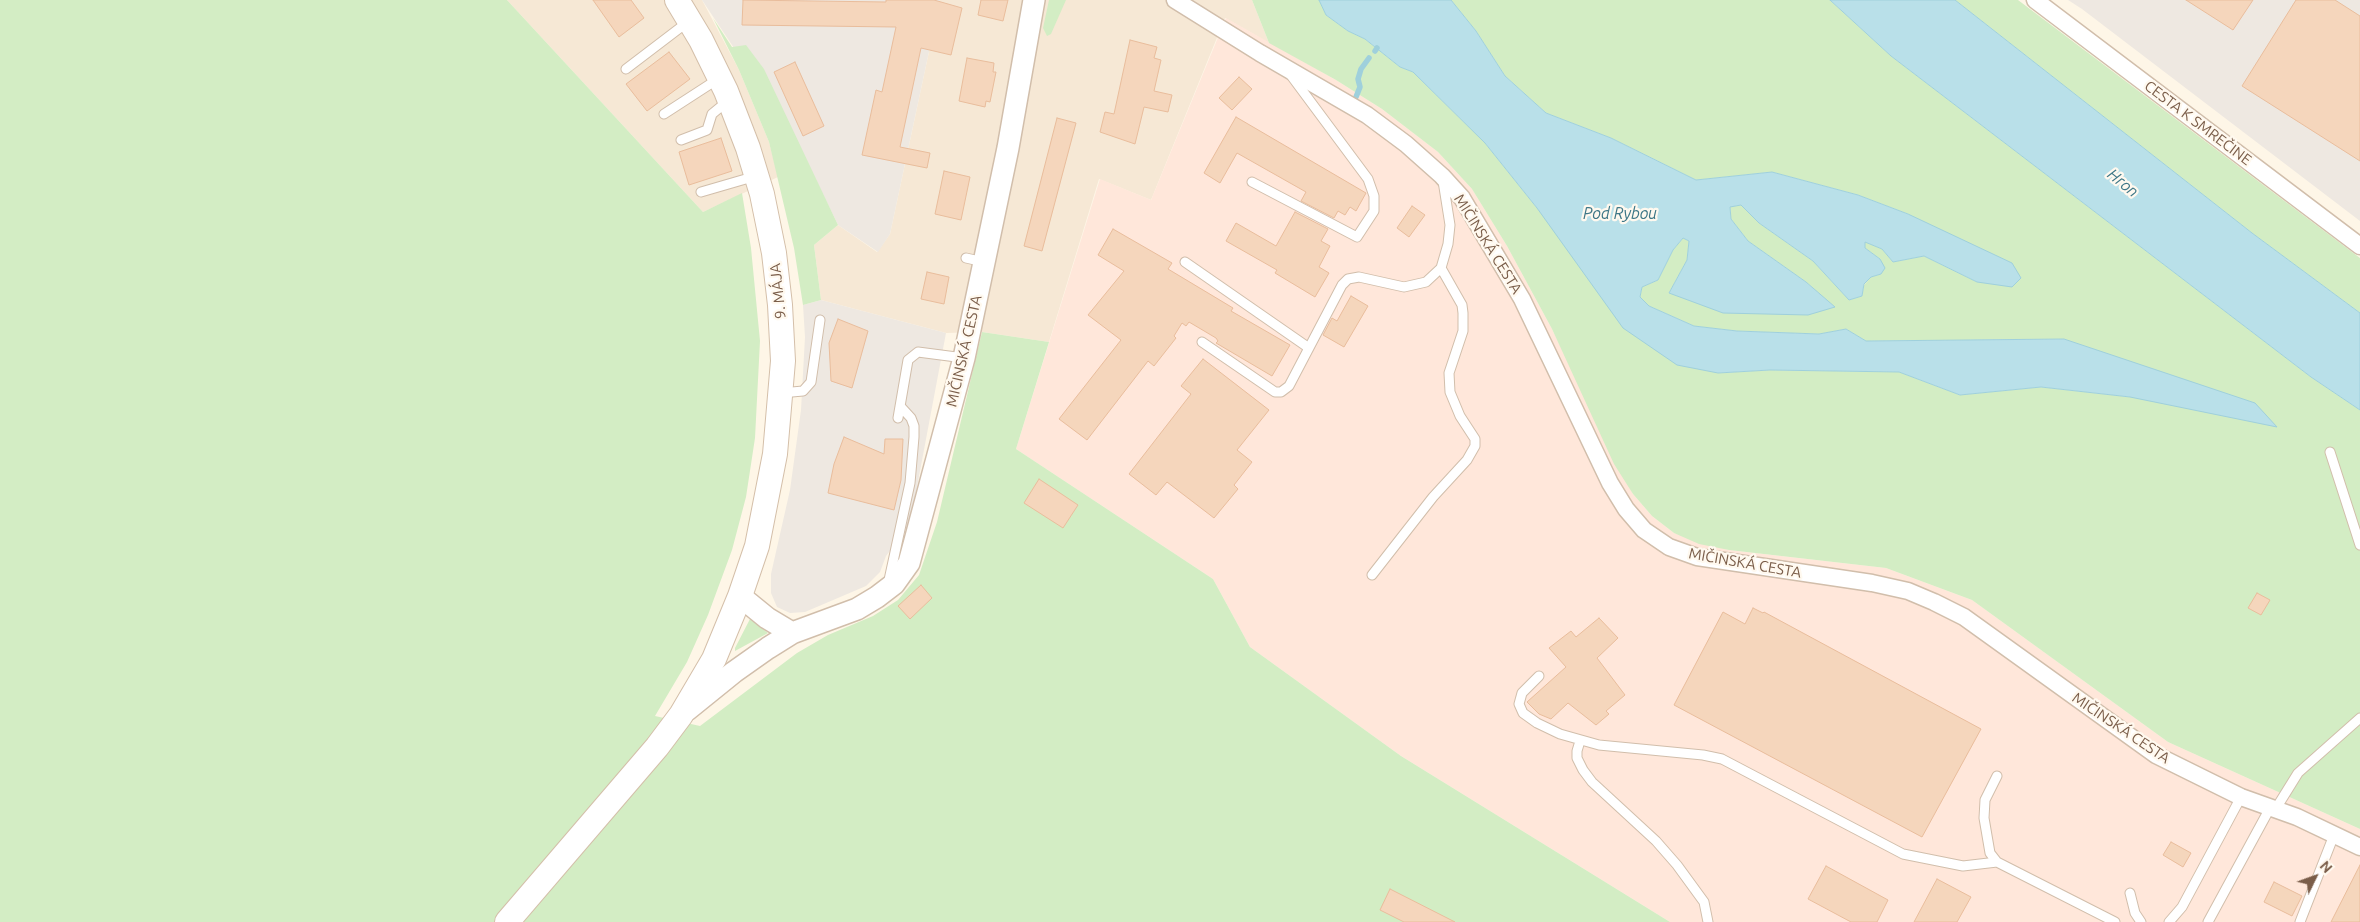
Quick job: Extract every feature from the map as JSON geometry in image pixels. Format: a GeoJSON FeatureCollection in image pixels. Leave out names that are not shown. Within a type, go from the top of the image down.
{"type":"FeatureCollection","features":[{"type":"Feature","properties":{"kind":"main road","name":"9. MÁJA"},"geometry":{"type":"LineString","coordinates":[[506,922],[634,774],[681,715],[714,659],[740,596],[757,546],[775,454],[783,361],[780,304],[774,253],[748,148],[719,78],[677,0]]}},
{"type":"Feature","properties":{"kind":"street","name":"MIČINSKÁ CESTA"},"geometry":{"type":"LineString","coordinates":[[681,715],[734,672],[792,633],[857,609],[886,590],[894,584],[909,563],[964,358],[975,260],[1034,0]]}},
{"type":"Feature","properties":{"kind":"street","name":"MIČINSKÁ CESTA"},"geometry":{"type":"LineString","coordinates":[[1175,0],[1285,68],[1367,115],[1406,144],[1442,176],[1462,198],[1522,299],[1610,483],[1626,509],[1644,530],[1668,547],[1697,557],[1872,583],[1908,591],[1934,602],[1964,617],[2156,755],[2241,797],[2360,847]]}},
{"type":"Feature","properties":{"kind":"street","name":"CESTA K SMREČINE"},"geometry":{"type":"LineString","coordinates":[[2035,0],[2360,246]]}},
{"type":"Feature","properties":{"kind":"street"},"geometry":{"type":"LineString","coordinates":[[740,596],[767,618],[792,633]]}},
{"type":"Feature","properties":{"kind":"lane"},"geometry":{"type":"LineString","coordinates":[[626,69],[689,21]]}},
{"type":"Feature","properties":{"kind":"lane"},"geometry":{"type":"LineString","coordinates":[[1252,182],[1357,237],[1374,211],[1374,196],[1368,179],[1285,68]]}},
{"type":"Feature","properties":{"kind":"lane"},"geometry":{"type":"LineString","coordinates":[[664,114],[719,78]]}},
{"type":"Feature","properties":{"kind":"lane"},"geometry":{"type":"LineString","coordinates":[[681,140],[707,130],[712,114],[729,100]]}},
{"type":"Feature","properties":{"kind":"lane"},"geometry":{"type":"LineString","coordinates":[[701,192],[756,176]]}},
{"type":"Feature","properties":{"kind":"lane"},"geometry":{"type":"LineString","coordinates":[[1202,342],[1275,392],[1281,392],[1289,386],[1342,285],[1348,280],[1359,277],[1404,287],[1426,282],[1441,268],[1448,244],[1450,225],[1442,176]]}},
{"type":"Feature","properties":{"kind":"lane"},"geometry":{"type":"LineString","coordinates":[[1186,262],[1309,348]]}},
{"type":"Feature","properties":{"kind":"lane"},"geometry":{"type":"LineString","coordinates":[[1372,574],[1433,497],[1467,460],[1474,446],[1474,439],[1460,416],[1450,392],[1450,373],[1463,331],[1464,313],[1462,305],[1441,268]]}},
{"type":"Feature","properties":{"kind":"lane"},"geometry":{"type":"LineString","coordinates":[[781,392],[803,391],[811,382],[820,320]]}},
{"type":"Feature","properties":{"kind":"lane"},"geometry":{"type":"LineString","coordinates":[[898,418],[908,360],[918,352],[964,358]]}},
{"type":"Feature","properties":{"kind":"lane"},"geometry":{"type":"LineString","coordinates":[[886,590],[910,483],[914,437],[914,426],[911,418],[900,406]]}},
{"type":"Feature","properties":{"kind":"lane"},"geometry":{"type":"LineString","coordinates":[[2330,452],[2360,545]]}},
{"type":"Feature","properties":{"kind":"lane"},"geometry":{"type":"LineString","coordinates":[[1539,676],[1522,694],[1519,704],[1523,713],[1537,724],[1580,741],[1599,745],[1703,755],[1722,759],[1903,854],[1963,866],[1997,862]]}},
{"type":"Feature","properties":{"kind":"lane"},"geometry":{"type":"LineString","coordinates":[[2208,922],[2273,809],[2298,773],[2360,718]]}},
{"type":"Feature","properties":{"kind":"lane"},"geometry":{"type":"LineString","coordinates":[[1580,741],[1576,751],[1583,770],[1592,782],[1656,841],[1677,865],[1704,902],[1708,922]]}},
{"type":"Feature","properties":{"kind":"lane"},"geometry":{"type":"LineString","coordinates":[[1997,776],[1985,800],[1984,818],[1990,853],[1997,862],[2115,922]]}},
{"type":"Feature","properties":{"kind":"lane"},"geometry":{"type":"LineString","coordinates":[[2169,922],[2182,907],[2241,797]]}},
{"type":"Feature","properties":{"kind":"lane"},"geometry":{"type":"LineString","coordinates":[[2300,922],[2334,835]]}},
{"type":"Feature","properties":{"kind":"lane"},"geometry":{"type":"LineString","coordinates":[[2130,893],[2135,913],[2141,922]]}},
{"type":"Feature","properties":{"kind":"shaded area"},"geometry":{"type":"Polygon","coordinates":[[[507,0],[702,0],[739,70],[769,142],[778,177],[703,212],[507,0]]]}},
{"type":"Feature","properties":{"kind":"shaded area"},"geometry":{"type":"Polygon","coordinates":[[[702,0],[940,0],[890,234],[878,252],[838,225],[800,147],[702,0]]]}},
{"type":"Feature","properties":{"kind":"shaded area"},"geometry":{"type":"Polygon","coordinates":[[[940,0],[1252,0],[1269,43],[1225,18],[1151,200],[1099,179],[1049,342],[982,332],[946,333],[821,300],[814,245],[838,225],[877,252],[890,234],[940,0]]]}},
{"type":"Feature","properties":{"kind":"shaded area"},"geometry":{"type":"Polygon","coordinates":[[[2068,0],[2360,0],[2360,221],[2082,9],[2068,0]]]}},
{"type":"Feature","properties":{"kind":"shaded area"},"geometry":{"type":"Polygon","coordinates":[[[1226,18],[1336,80],[1382,109],[1438,152],[1472,189],[1507,246],[1552,329],[1633,494],[1652,516],[1674,533],[1729,550],[1886,568],[1972,600],[2168,742],[2360,829],[2360,922],[1670,922],[1401,756],[1250,647],[1213,579],[1016,449],[1100,179],[1151,200],[1226,18]]]}},
{"type":"Feature","properties":{"kind":"shaded area"},"geometry":{"type":"Polygon","coordinates":[[[821,300],[946,333],[910,524],[886,556],[880,572],[866,586],[805,612],[790,613],[777,607],[771,593],[771,574],[790,490],[801,410],[805,337],[803,305],[821,300]]]}},
{"type":"Feature","properties":{"kind":"green space"},"geometry":{"type":"Polygon","coordinates":[[[0,0],[507,0],[703,212],[742,193],[751,248],[760,341],[755,438],[746,497],[732,550],[708,615],[687,662],[655,716],[700,726],[797,653],[828,635],[873,616],[898,600],[919,575],[937,522],[982,332],[1049,342],[1016,449],[1213,579],[1250,647],[1401,756],[1670,922],[0,922],[0,0]]]}},
{"type":"Feature","properties":{"kind":"green space"},"geometry":{"type":"Polygon","coordinates":[[[1049,0],[1066,0],[1051,34],[1047,36],[1043,28],[1049,0]]]}},
{"type":"Feature","properties":{"kind":"green space"},"geometry":{"type":"Polygon","coordinates":[[[1252,0],[1319,0],[1326,15],[1348,31],[1365,39],[1400,67],[1413,72],[1485,143],[1537,208],[1718,373],[1770,370],[1899,372],[1960,395],[2041,387],[2130,397],[2064,339],[1866,341],[1846,329],[1819,334],[1737,331],[1694,326],[1649,306],[1640,297],[1642,287],[1658,280],[1673,250],[1683,238],[1689,241],[1687,260],[1669,293],[1834,307],[1806,282],[1748,241],[1731,219],[1730,206],[1741,205],[1759,223],[1813,261],[1849,300],[1862,296],[1864,285],[1871,277],[1881,274],[1880,259],[1865,248],[1864,241],[1882,249],[1893,262],[1924,256],[1977,282],[1908,214],[1858,195],[1772,172],[1696,180],[1611,138],[1546,113],[1505,76],[1476,31],[1451,0],[1830,0],[1891,56],[2311,377],[2360,410],[2360,829],[2168,742],[1972,600],[1886,568],[1729,550],[1699,544],[1674,533],[1652,516],[1633,494],[1614,464],[1552,329],[1507,246],[1472,189],[1438,152],[1382,109],[1336,80],[1269,43],[1252,0]]]}},
{"type":"Feature","properties":{"kind":"green space"},"geometry":{"type":"Polygon","coordinates":[[[1955,0],[2018,0],[2360,258],[2360,313],[2252,233],[1955,0]]]}},
{"type":"Feature","properties":{"kind":"green space"},"geometry":{"type":"Polygon","coordinates":[[[713,18],[732,47],[746,45],[764,69],[838,225],[814,245],[821,300],[803,305],[794,248],[769,142],[739,70],[713,18]]]}},
{"type":"Feature","properties":{"kind":"green space"},"geometry":{"type":"Polygon","coordinates":[[[750,619],[768,633],[735,651],[735,648],[750,619]]]}},
{"type":"Feature","properties":{"kind":"water","name":"Pod Rybou"},"geometry":{"type":"Polygon","coordinates":[[[1319,0],[1451,0],[1476,31],[1505,76],[1546,113],[1611,138],[1696,180],[1772,172],[1858,195],[1908,214],[2012,263],[2021,278],[2012,287],[1977,282],[1924,256],[1893,262],[1882,249],[1865,242],[1865,248],[1880,259],[1885,268],[1881,274],[1871,277],[1864,284],[1862,296],[1849,300],[1813,261],[1759,223],[1741,205],[1730,207],[1731,219],[1748,241],[1806,282],[1835,307],[1808,315],[1723,313],[1669,293],[1687,260],[1689,241],[1683,238],[1673,250],[1658,280],[1642,287],[1640,297],[1649,306],[1694,326],[1737,331],[1819,334],[1846,329],[1866,341],[2064,339],[2255,403],[2277,427],[2130,397],[2041,387],[1960,395],[1899,372],[1770,370],[1718,373],[1677,365],[1623,328],[1537,208],[1485,143],[1413,72],[1400,67],[1365,39],[1348,31],[1326,15],[1319,0]]]}},
{"type":"Feature","properties":{"kind":"water","name":"Hron"},"geometry":{"type":"Polygon","coordinates":[[[1830,0],[1955,0],[2252,233],[2360,313],[2360,410],[2311,377],[1891,56],[1830,0]]]}},
{"type":"Feature","properties":{"kind":"building"},"geometry":{"type":"Polygon","coordinates":[[[593,0],[631,0],[644,18],[619,37],[593,0]]]}},
{"type":"Feature","properties":{"kind":"building"},"geometry":{"type":"Polygon","coordinates":[[[743,0],[886,2],[886,0],[934,0],[962,8],[951,55],[921,48],[900,147],[930,153],[927,168],[862,155],[876,90],[882,92],[896,27],[742,25],[743,0]]]}},
{"type":"Feature","properties":{"kind":"building"},"geometry":{"type":"Polygon","coordinates":[[[981,0],[1008,0],[1003,21],[978,15],[981,0]]]}},
{"type":"Feature","properties":{"kind":"building"},"geometry":{"type":"Polygon","coordinates":[[[2186,0],[2253,0],[2233,30],[2186,0]]]}},
{"type":"Feature","properties":{"kind":"building"},"geometry":{"type":"Polygon","coordinates":[[[2296,0],[2335,0],[2360,16],[2360,161],[2242,86],[2296,0]]]}},
{"type":"Feature","properties":{"kind":"building"},"geometry":{"type":"Polygon","coordinates":[[[1130,40],[1157,47],[1154,58],[1161,60],[1154,91],[1172,95],[1168,112],[1144,107],[1135,144],[1100,132],[1105,112],[1114,114],[1130,40]]]}},
{"type":"Feature","properties":{"kind":"building"},"geometry":{"type":"Polygon","coordinates":[[[669,52],[690,79],[647,111],[626,84],[669,52]]]}},
{"type":"Feature","properties":{"kind":"building"},"geometry":{"type":"Polygon","coordinates":[[[967,58],[994,63],[993,72],[996,72],[990,102],[986,101],[985,107],[959,101],[967,58]]]}},
{"type":"Feature","properties":{"kind":"building"},"geometry":{"type":"Polygon","coordinates":[[[795,62],[824,126],[803,136],[774,72],[795,62]]]}},
{"type":"Feature","properties":{"kind":"building"},"geometry":{"type":"Polygon","coordinates":[[[1239,77],[1252,89],[1232,110],[1219,98],[1239,77]]]}},
{"type":"Feature","properties":{"kind":"building"},"geometry":{"type":"Polygon","coordinates":[[[1236,117],[1366,193],[1356,211],[1350,207],[1345,215],[1338,211],[1334,218],[1301,201],[1306,192],[1237,153],[1220,183],[1204,173],[1236,117]]]}},
{"type":"Feature","properties":{"kind":"building"},"geometry":{"type":"Polygon","coordinates":[[[1057,118],[1076,123],[1042,251],[1024,246],[1057,118]]]}},
{"type":"Feature","properties":{"kind":"building"},"geometry":{"type":"Polygon","coordinates":[[[721,138],[732,171],[689,185],[679,152],[721,138]]]}},
{"type":"Feature","properties":{"kind":"building"},"geometry":{"type":"Polygon","coordinates":[[[944,171],[970,177],[961,220],[935,214],[944,171]]]}},
{"type":"Feature","properties":{"kind":"building"},"geometry":{"type":"Polygon","coordinates":[[[1412,206],[1425,215],[1409,237],[1397,228],[1412,206]]]}},
{"type":"Feature","properties":{"kind":"building"},"geometry":{"type":"Polygon","coordinates":[[[1295,212],[1328,229],[1321,241],[1330,246],[1319,267],[1329,273],[1315,297],[1275,273],[1277,270],[1226,241],[1236,223],[1276,246],[1295,212]]]}},
{"type":"Feature","properties":{"kind":"building"},"geometry":{"type":"Polygon","coordinates":[[[1113,229],[1172,263],[1168,269],[1233,308],[1231,311],[1290,345],[1272,376],[1216,343],[1218,341],[1216,338],[1189,322],[1186,326],[1182,323],[1174,336],[1176,338],[1154,366],[1148,361],[1087,440],[1059,419],[1121,340],[1088,315],[1124,271],[1098,255],[1113,229]]]}},
{"type":"Feature","properties":{"kind":"building"},"geometry":{"type":"Polygon","coordinates":[[[927,272],[949,277],[944,304],[921,299],[927,272]]]}},
{"type":"Feature","properties":{"kind":"building"},"geometry":{"type":"Polygon","coordinates":[[[1351,296],[1368,306],[1344,347],[1323,335],[1332,318],[1337,321],[1351,296]]]}},
{"type":"Feature","properties":{"kind":"building"},"geometry":{"type":"Polygon","coordinates":[[[838,319],[868,331],[852,388],[831,381],[829,343],[838,319]]]}},
{"type":"Feature","properties":{"kind":"building"},"geometry":{"type":"Polygon","coordinates":[[[1203,359],[1269,410],[1237,450],[1252,462],[1234,485],[1238,489],[1214,518],[1167,482],[1156,495],[1129,474],[1191,394],[1181,386],[1203,359]]]}},
{"type":"Feature","properties":{"kind":"building"},"geometry":{"type":"Polygon","coordinates":[[[844,437],[884,454],[885,439],[903,439],[901,480],[894,510],[828,493],[834,464],[844,437]]]}},
{"type":"Feature","properties":{"kind":"building"},"geometry":{"type":"Polygon","coordinates":[[[1039,479],[1078,505],[1063,528],[1024,503],[1039,479]]]}},
{"type":"Feature","properties":{"kind":"building"},"geometry":{"type":"Polygon","coordinates":[[[921,585],[932,598],[910,619],[898,606],[921,585]]]}},
{"type":"Feature","properties":{"kind":"building"},"geometry":{"type":"Polygon","coordinates":[[[2257,593],[2270,600],[2261,615],[2248,608],[2257,593]]]}},
{"type":"Feature","properties":{"kind":"building"},"geometry":{"type":"Polygon","coordinates":[[[1753,608],[1764,612],[1981,729],[1922,837],[1674,705],[1723,612],[1745,624],[1753,608]]]}},
{"type":"Feature","properties":{"kind":"building"},"geometry":{"type":"Polygon","coordinates":[[[1599,618],[1618,638],[1597,658],[1625,695],[1606,711],[1609,714],[1596,725],[1568,703],[1551,719],[1539,714],[1527,702],[1566,667],[1549,648],[1571,631],[1576,637],[1599,618]]]}},
{"type":"Feature","properties":{"kind":"building"},"geometry":{"type":"Polygon","coordinates":[[[2171,842],[2191,853],[2183,867],[2163,855],[2171,842]]]}},
{"type":"Feature","properties":{"kind":"building"},"geometry":{"type":"Polygon","coordinates":[[[2360,865],[2360,922],[2331,922],[2360,865]]]}},
{"type":"Feature","properties":{"kind":"building"},"geometry":{"type":"Polygon","coordinates":[[[1826,866],[1888,900],[1877,922],[1851,922],[1808,899],[1826,866]]]}},
{"type":"Feature","properties":{"kind":"building"},"geometry":{"type":"Polygon","coordinates":[[[1937,879],[1971,897],[1957,922],[1914,922],[1937,879]]]}},
{"type":"Feature","properties":{"kind":"building"},"geometry":{"type":"Polygon","coordinates":[[[2274,882],[2302,896],[2292,916],[2264,902],[2274,882]]]}},
{"type":"Feature","properties":{"kind":"building"},"geometry":{"type":"Polygon","coordinates":[[[1390,889],[1455,922],[1404,922],[1380,910],[1390,889]]]}},
{"type":"Feature","properties":{"kind":"waterway"},"geometry":{"type":"LineString","coordinates":[[1356,97],[1360,87],[1358,79],[1361,69],[1369,58]]}}]}
